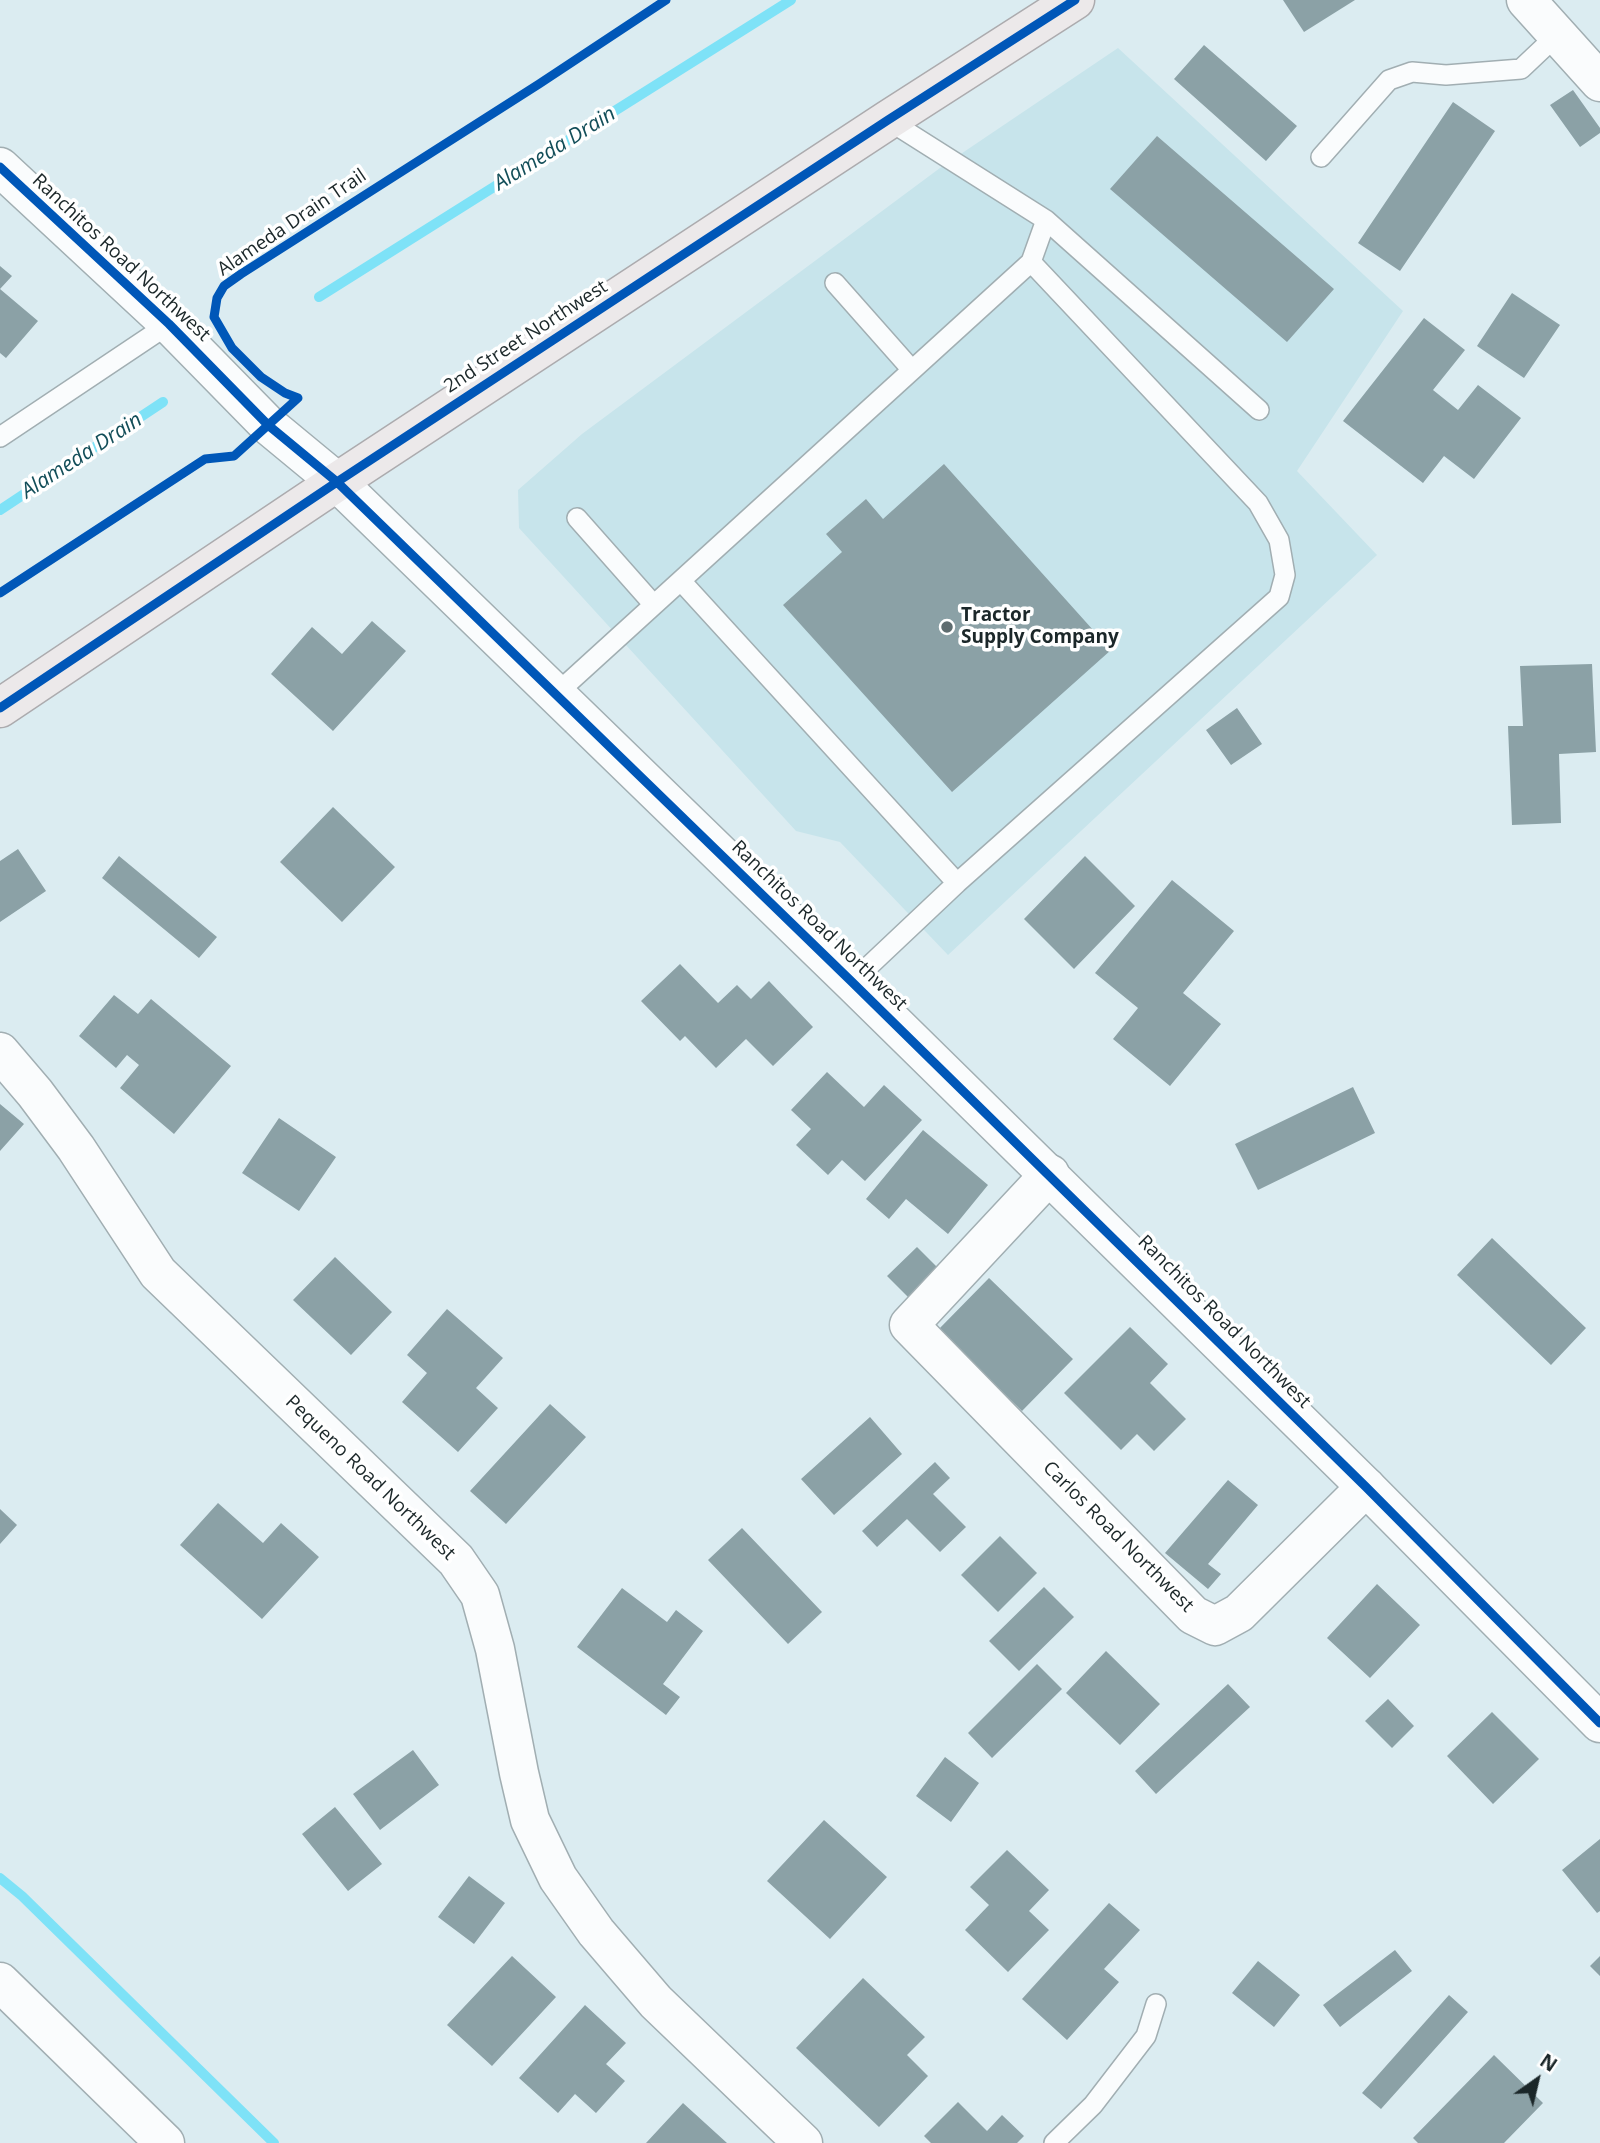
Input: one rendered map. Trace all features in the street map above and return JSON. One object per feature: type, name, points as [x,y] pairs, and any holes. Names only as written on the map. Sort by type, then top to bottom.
[{"type":"main road","name":"2nd Street Northwest","points":[[0,708],[337,482],[1075,0]]},
{"type":"street","points":[[1525,0],[1600,82]]},
{"type":"street","name":"Ranchitos Road Northwest","points":[[0,167],[169,324],[268,425],[337,482],[1050,1174],[1600,1723]]},
{"type":"street","name":"Pequeno Road Northwest","points":[[0,1052],[76,1148],[158,1273],[457,1560],[480,1595],[495,1649],[530,1820],[558,1878],[596,1932],[656,2002],[803,2143]]},
{"type":"street","name":"Carlos Road Northwest","points":[[1050,1174],[909,1325],[1194,1615],[1214,1626],[1239,1613],[1366,1487]]},
{"type":"street","points":[[0,1982],[165,2143]]},
{"type":"lane","points":[[1321,157],[1389,80],[1412,72],[1446,75],[1521,69],[1557,34]]},
{"type":"lane","points":[[888,120],[1046,220],[1259,410]]},
{"type":"lane","points":[[556,694],[1031,262],[1046,220]]},
{"type":"lane","points":[[852,982],[957,883],[1279,597],[1285,575],[1279,540],[1258,503],[1031,262]]},
{"type":"lane","points":[[835,283],[912,370]]},
{"type":"lane","points":[[0,437],[169,324]]},
{"type":"lane","points":[[577,518],[654,605]]},
{"type":"lane","points":[[681,581],[957,883]]},
{"type":"lane","points":[[1054,2143],[1093,2105],[1146,2036],[1156,2004]]},
{"type":"shaded area","points":[[1118,48],[1403,311],[1297,471],[1377,555],[948,955],[840,842],[796,831],[519,528],[518,490],[582,434],[940,168]]},
{"type":"building","points":[[1283,0],[1355,0],[1304,32]]},
{"type":"building","points":[[1204,45],[1297,126],[1266,161],[1174,79]]},
{"type":"building","points":[[1573,90],[1600,128],[1600,133],[1580,147],[1550,105]]},
{"type":"building","points":[[1453,102],[1495,131],[1400,271],[1358,243]]},
{"type":"building","points":[[1157,136],[1334,289],[1287,342],[1110,189]]},
{"type":"building","points":[[0,266],[12,276],[0,289]]},
{"type":"building","points":[[0,289],[38,321],[6,358],[0,353]]},
{"type":"building","points":[[1512,293],[1560,325],[1524,378],[1477,346]]},
{"type":"building","points":[[1424,318],[1465,350],[1433,390],[1458,410],[1478,385],[1521,418],[1474,479],[1444,456],[1423,483],[1343,421]]},
{"type":"building","name":"Tractor Supply Company","points":[[944,464],[1111,650],[952,792],[783,605],[842,552],[826,534],[866,499],[883,519]]},
{"type":"building","points":[[372,621],[406,651],[333,731],[271,674],[312,627],[342,654]]},
{"type":"building","points":[[1592,664],[1596,752],[1559,754],[1561,823],[1512,825],[1508,726],[1523,726],[1520,666]]},
{"type":"building","points":[[1237,708],[1262,744],[1231,765],[1206,730]]},
{"type":"building","points":[[333,807],[395,867],[342,922],[280,862]]},
{"type":"building","points":[[18,849],[46,891],[0,922],[0,861]]},
{"type":"building","points":[[119,856],[217,937],[199,958],[102,878]]},
{"type":"building","points":[[1085,856],[1135,906],[1074,969],[1024,919]]},
{"type":"building","points":[[1172,880],[1234,931],[1183,993],[1221,1024],[1170,1086],[1113,1039],[1138,1008],[1095,973]]},
{"type":"building","points":[[680,964],[718,1003],[737,985],[751,999],[769,981],[813,1027],[773,1066],[746,1039],[716,1068],[685,1036],[680,1041],[641,1001]]},
{"type":"building","points":[[114,995],[138,1014],[151,999],[231,1066],[174,1134],[120,1088],[139,1065],[127,1055],[116,1068],[79,1036]]},
{"type":"building","points":[[827,1072],[864,1107],[884,1085],[922,1120],[865,1181],[842,1160],[828,1175],[796,1145],[811,1129],[791,1110]]},
{"type":"building","points":[[1353,1087],[1375,1133],[1258,1190],[1235,1144]]},
{"type":"building","points":[[0,1104],[24,1124],[0,1151]]},
{"type":"building","points":[[279,1118],[336,1157],[299,1211],[242,1173]]},
{"type":"building","points":[[923,1130],[988,1185],[948,1234],[906,1199],[889,1219],[866,1199]]},
{"type":"building","points":[[1492,1238],[1586,1328],[1551,1365],[1457,1275]]},
{"type":"building","points":[[917,1247],[943,1273],[913,1302],[887,1276]]},
{"type":"building","points":[[335,1257],[392,1312],[351,1355],[293,1300]]},
{"type":"building","points":[[989,1278],[1073,1359],[1022,1411],[938,1330]]},
{"type":"building","points":[[447,1309],[503,1358],[476,1388],[498,1408],[458,1452],[402,1402],[427,1373],[407,1355]]},
{"type":"building","points":[[1130,1327],[1168,1364],[1150,1383],[1186,1419],[1154,1451],[1137,1434],[1121,1450],[1064,1393]]},
{"type":"building","points":[[550,1404],[586,1437],[506,1524],[470,1491]]},
{"type":"building","points":[[870,1417],[902,1454],[834,1515],[801,1479]]},
{"type":"building","points":[[935,1462],[950,1478],[933,1494],[966,1527],[940,1552],[907,1519],[877,1547],[862,1531]]},
{"type":"building","points":[[1228,1480],[1258,1505],[1208,1564],[1221,1574],[1208,1589],[1165,1553]]},
{"type":"building","points":[[218,1503],[263,1543],[281,1523],[319,1557],[262,1619],[180,1545]]},
{"type":"building","points":[[0,1509],[17,1525],[0,1544]]},
{"type":"building","points":[[742,1528],[822,1612],[788,1644],[708,1560]]},
{"type":"building","points":[[1000,1536],[1037,1573],[998,1612],[961,1575]]},
{"type":"building","points":[[1377,1584],[1420,1625],[1370,1678],[1327,1638]]},
{"type":"building","points":[[1044,1587],[1074,1617],[1019,1671],[989,1641]]},
{"type":"building","points":[[622,1588],[667,1622],[676,1610],[703,1631],[663,1684],[680,1697],[666,1715],[577,1647]]},
{"type":"building","points":[[1106,1651],[1160,1704],[1120,1745],[1066,1693]]},
{"type":"building","points":[[1037,1664],[1062,1689],[992,1758],[968,1733]]},
{"type":"building","points":[[1228,1684],[1250,1707],[1156,1794],[1135,1771]]},
{"type":"building","points":[[1388,1699],[1414,1726],[1392,1748],[1365,1721]]},
{"type":"building","points":[[1492,1712],[1539,1759],[1493,1804],[1447,1756]]},
{"type":"building","points":[[413,1750],[439,1785],[380,1830],[353,1794]]},
{"type":"building","points":[[945,1757],[979,1783],[951,1822],[916,1796]]},
{"type":"building","points":[[335,1807],[382,1864],[348,1891],[302,1834]]},
{"type":"building","points":[[824,1820],[887,1877],[830,1939],[767,1881]]},
{"type":"building","points":[[1600,1839],[1600,1911],[1597,1913],[1562,1870]]},
{"type":"building","points":[[1007,1850],[1049,1890],[1029,1911],[1049,1930],[1008,1972],[965,1930],[989,1905],[970,1887]]},
{"type":"building","points":[[469,1876],[505,1903],[474,1944],[438,1917]]},
{"type":"building","points":[[1109,1903],[1140,1930],[1104,1969],[1119,1982],[1067,2040],[1022,1999]]},
{"type":"building","points":[[1395,1950],[1412,1971],[1340,2027],[1323,2005]]},
{"type":"building","points":[[512,1956],[556,1997],[492,2066],[447,2025]]},
{"type":"building","points":[[1600,1956],[1600,1976],[1590,1966]]},
{"type":"building","points":[[1258,1961],[1300,1995],[1274,2027],[1232,1993]]},
{"type":"building","points":[[863,1978],[925,2037],[907,2055],[928,2076],[879,2127],[796,2048]]},
{"type":"building","points":[[1449,1995],[1468,2012],[1381,2109],[1362,2093]]},
{"type":"building","points":[[585,2005],[626,2043],[606,2064],[625,2081],[596,2113],[575,2094],[558,2113],[519,2078]]},
{"type":"building","points":[[1494,2055],[1543,2103],[1504,2143],[1418,2143],[1413,2138]]},
{"type":"building","points":[[958,2102],[987,2131],[1002,2115],[1024,2136],[1017,2143],[931,2143],[924,2136]]},
{"type":"building","points":[[683,2103],[727,2143],[646,2143]]},
{"type":"waterway","name":"Alameda Drain","points":[[319,297],[791,0]]},
{"type":"waterway","name":"Alameda Drain","points":[[0,510],[163,402]]},
{"type":"waterway","points":[[0,1878],[22,1896],[274,2143]]},
{"type":"cycle path","name":"Alameda Drain Trail","points":[[0,593],[205,459],[234,456],[298,398],[261,377],[232,348],[214,317],[217,298],[224,286],[666,0]]},
{"type":"cycle path","points":[[0,708],[337,482],[1075,0]]},
{"type":"cycle path","points":[[0,167],[169,324],[268,425],[337,482],[852,982],[1366,1487],[1600,1723]]},
{"type":"place","name":"Tractor Supply Company","points":[[947,627]]}]
